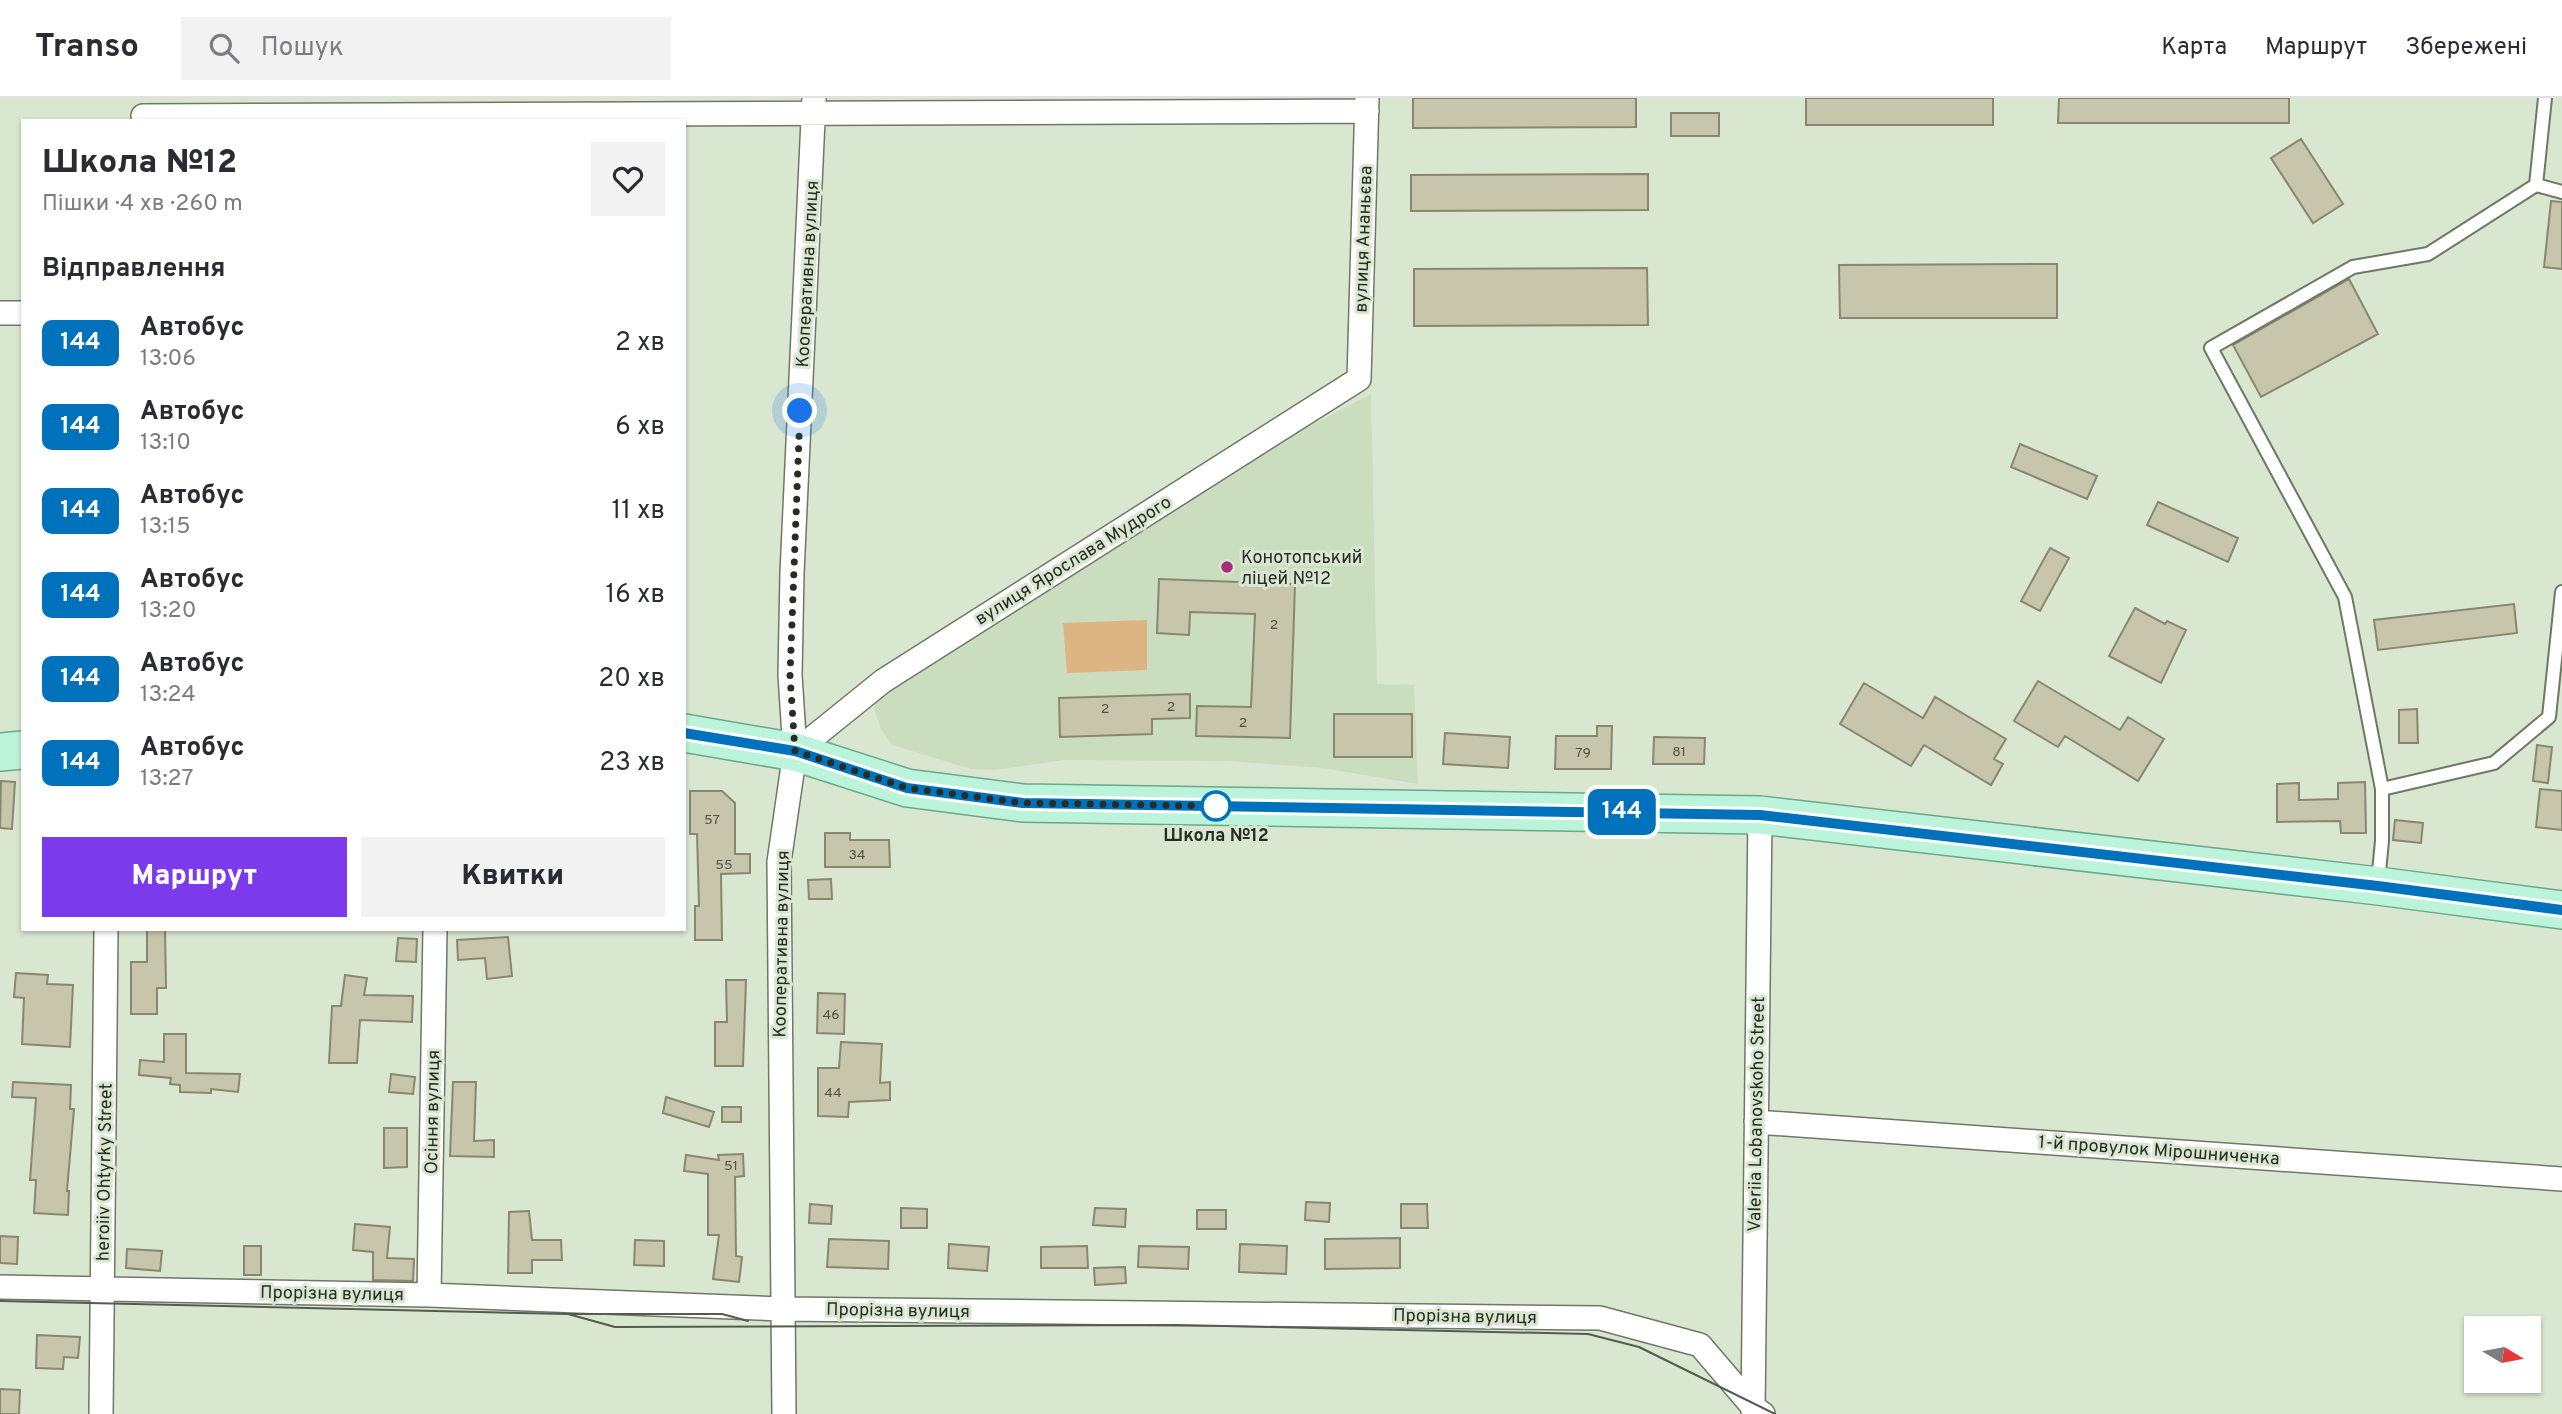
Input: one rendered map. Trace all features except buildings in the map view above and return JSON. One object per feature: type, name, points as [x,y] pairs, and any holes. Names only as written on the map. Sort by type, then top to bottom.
[{"type":"main road","points":[[686,733],[795,751],[907,788],[1023,803],[1760,815],[2378,886],[2562,910]]},
{"type":"main road","points":[[0,752],[21,750]]},
{"type":"street","points":[[143,111],[462,118],[814,106],[1367,104]]},
{"type":"street","name":"вулиця Ананьєва","points":[[1359,379],[1367,104]]},
{"type":"street","name":"Кооперативна вулиця","points":[[785,1414],[779,862],[795,751],[790,675],[792,573],[814,106]]},
{"type":"street","points":[[0,313],[21,313]]},
{"type":"street","name":"вулиця Ярослава Мудрого","points":[[795,751],[883,681],[1359,379]]},
{"type":"street","name":"Valeriia Lobanovskoho Street","points":[[1756,1412],[1760,815]]},
{"type":"street","name":"heroiiv Ohtyrky Street","points":[[101,1414],[106,931]]},
{"type":"street","name":"Осіння вулиця","points":[[429,1295],[435,931]]},
{"type":"street","name":"1-й провулок Мірошниченка","points":[[1756,1122],[2562,1179]]},
{"type":"street","name":"Прорізна вулиця","points":[[0,1287],[429,1295],[782,1309],[1600,1318],[1700,1345],[1756,1412]]},
{"type":"lane","points":[[2536,186],[2545,98]]},
{"type":"lane","points":[[2378,886],[2382,842],[2382,789],[2345,597],[2211,348],[2353,267],[2428,254],[2536,186],[2562,192]]},
{"type":"lane","points":[[2382,789],[2494,764],[2549,717],[2562,592]]},
{"type":"shaded area","name":"Конотопський ліцей №12","points":[[1371,394],[1377,684],[1414,685],[1418,784],[1323,768],[1227,761],[1064,760],[995,770],[971,769],[892,745],[881,729],[874,709],[876,699],[1132,534],[1306,428]]},
{"type":"shaded area","points":[[1147,620],[1147,670],[1067,673],[1063,623]]},
{"type":"tram line","points":[[0,1301],[568,1314],[722,1314],[748,1321]]},
{"type":"tram line","points":[[568,1314],[615,1327],[1176,1325],[1588,1334],[1639,1347],[1775,1414]]},
{"type":"bus line","name":"144","points":[[686,733],[795,751],[907,788],[1023,803],[1760,815],[2378,886],[2562,910]]},
{"type":"place","name":"Конотопський ліцей №12","points":[[1227,567]]},
{"type":"place","name":"Школа №12","points":[[1216,806]]},
{"type":"route","points":[[800,411],[790,675],[795,751],[907,788],[1023,803],[1216,806]]}]
